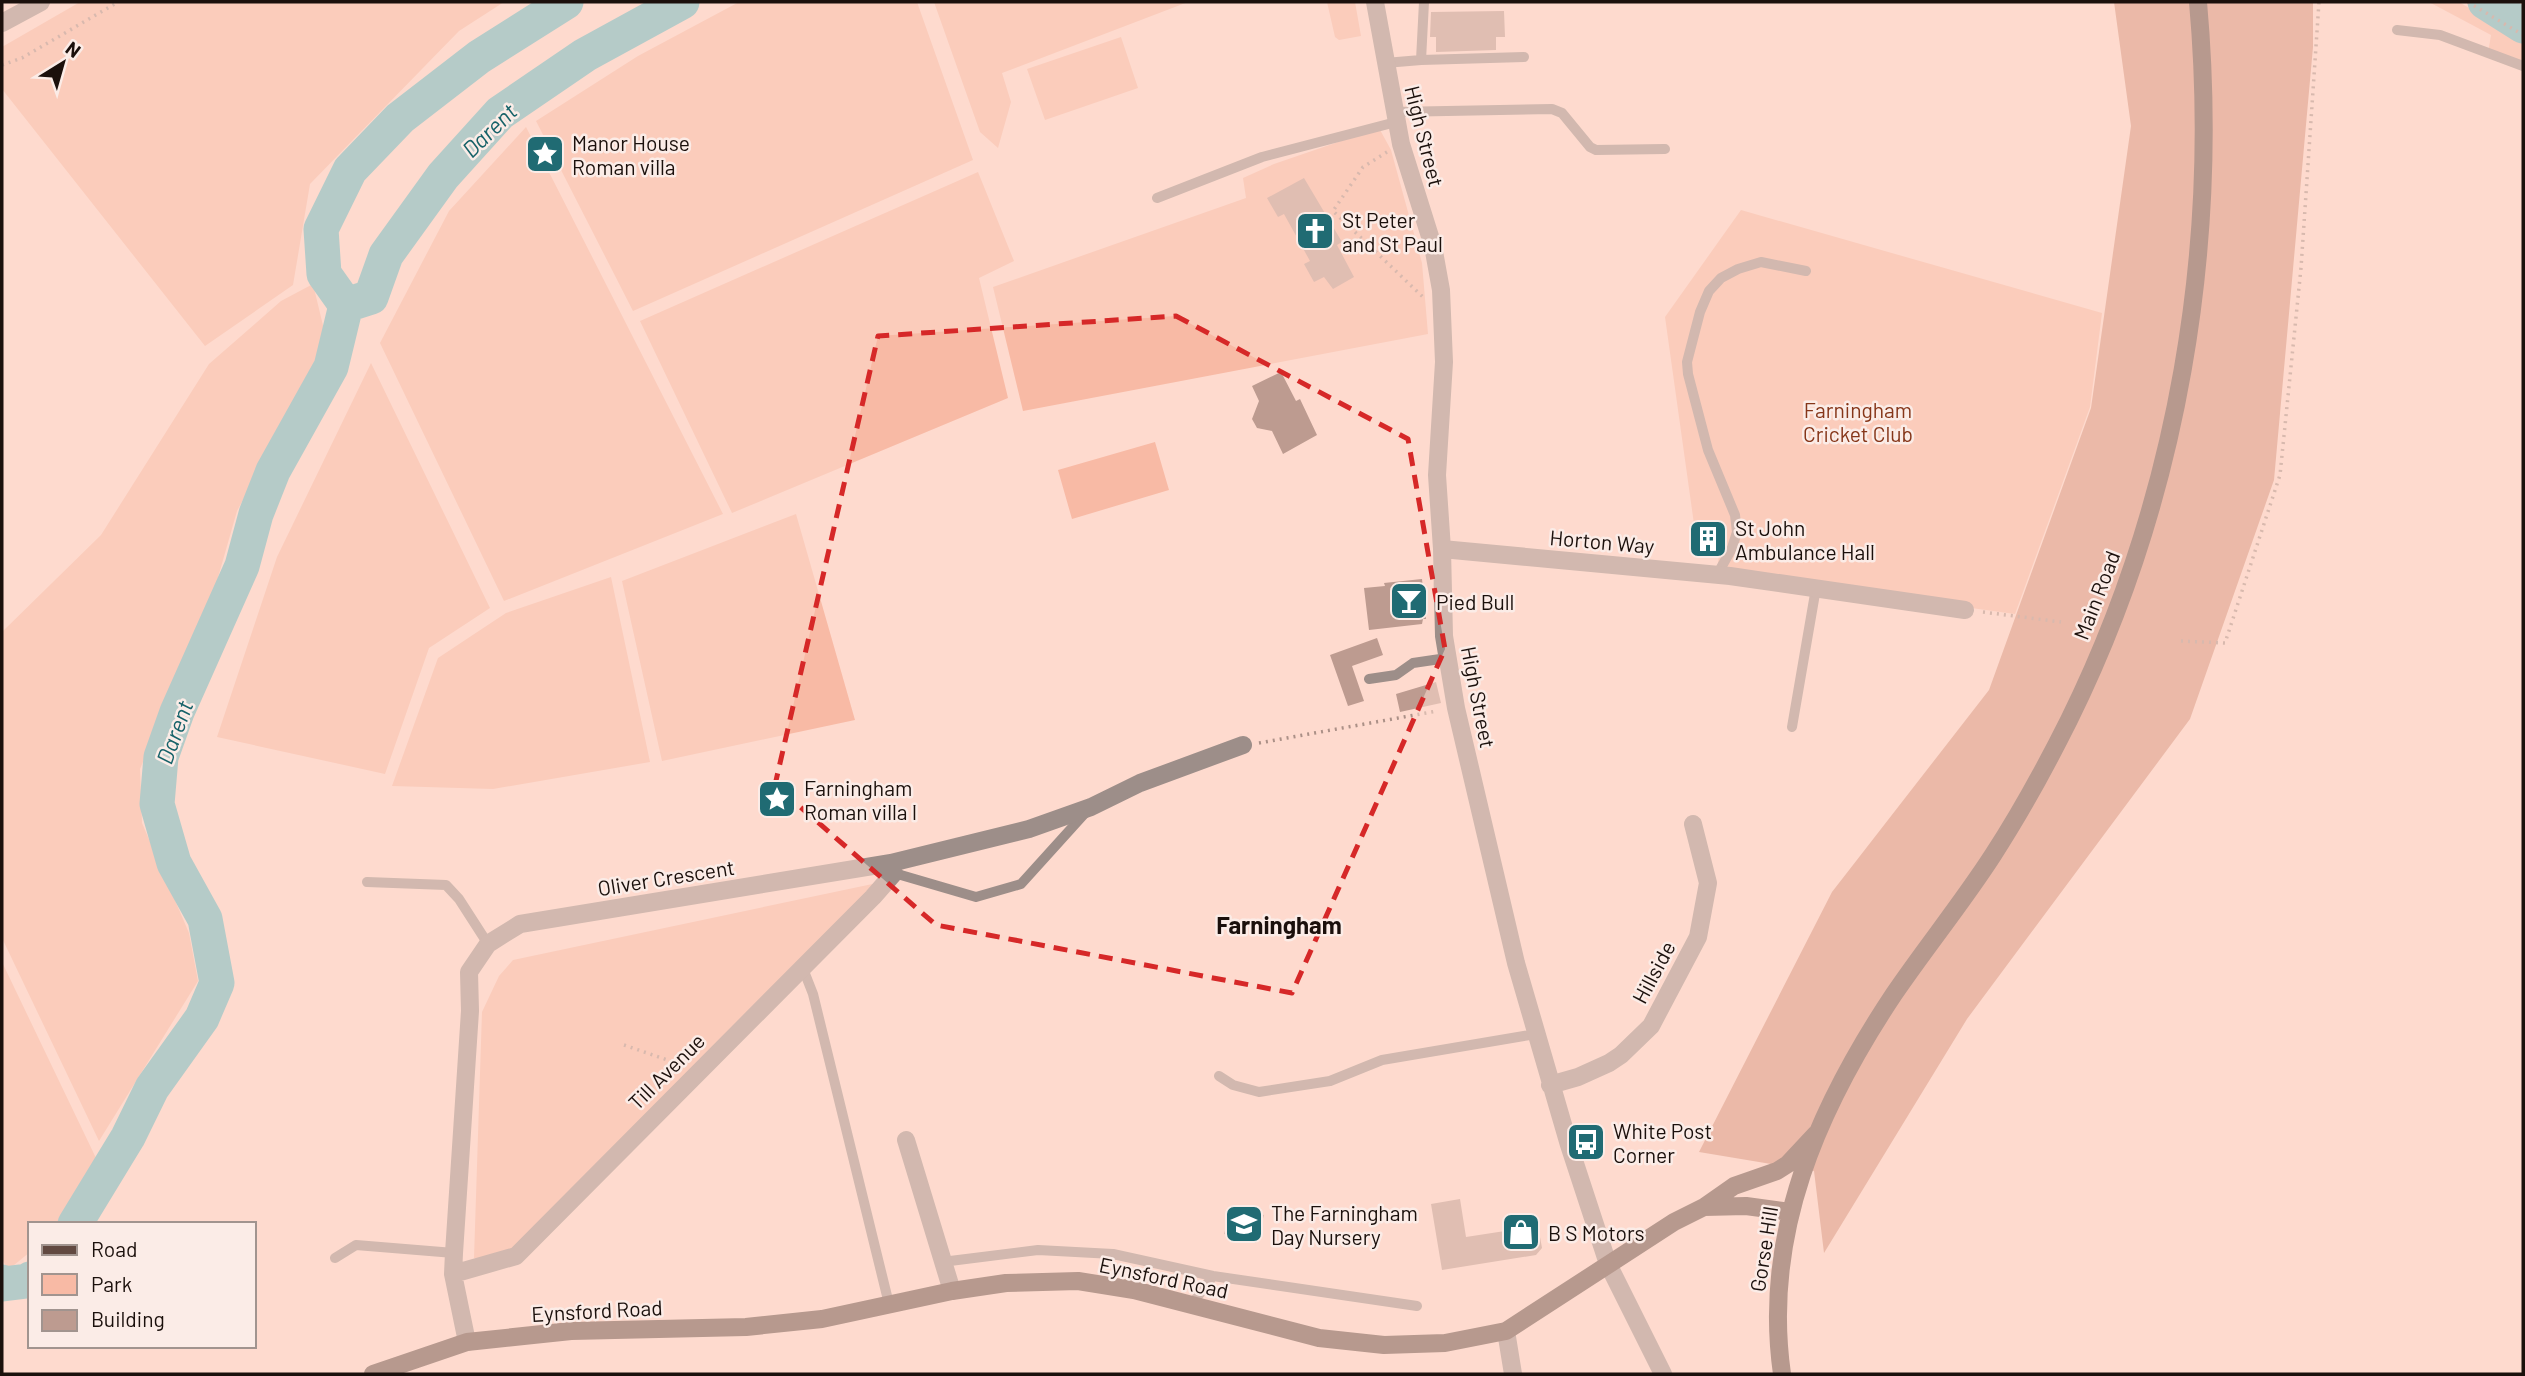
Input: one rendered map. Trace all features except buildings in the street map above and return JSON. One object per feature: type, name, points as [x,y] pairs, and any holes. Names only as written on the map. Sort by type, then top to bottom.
[{"type":"main road","name":"Main Road","points":[[1816,1134],[1843,1078],[1869,1034],[1992,857],[2025,801],[2081,694],[2113,620],[2134,561],[2161,473],[2188,343],[2198,265],[2205,124],[2198,2]]},
{"type":"main road","name":"Eynsford Road","points":[[373,1374],[467,1342],[571,1331],[746,1327],[822,1319],[951,1291],[1006,1283],[1078,1282],[1135,1290],[1319,1338],[1384,1345],[1445,1343],[1506,1331],[1734,1186],[1777,1171],[1816,1134]]},
{"type":"main road","name":"Gorse Hill","points":[[1782,1374],[1777,1307],[1782,1249],[1790,1212],[1816,1134]]},
{"type":"main road","name":"Eynsford Road","points":[[1704,1207],[1746,1206],[1790,1212]]},
{"type":"street","points":[[2,23],[41,2]]},
{"type":"street","name":"High Street","points":[[1375,2],[1395,117],[1438,270],[1444,318],[1437,475],[1443,615],[1447,659],[1456,708],[1516,963],[1550,1085],[1608,1264],[1664,1374]]},
{"type":"street","name":"Horton Way","points":[[1442,549],[1717,575],[1965,610]]},
{"type":"street","name":"Oliver Crescent","points":[[467,1342],[453,1274],[454,1253],[470,1011],[469,972],[488,943],[520,923],[893,868],[1029,829],[1091,807],[1140,783],[1243,746]]},
{"type":"street","name":"Hillside","points":[[1550,1085],[1578,1077],[1609,1063],[1651,1026],[1698,937],[1708,883],[1693,824]]},
{"type":"street","name":"Till Avenue","points":[[453,1274],[516,1255],[873,897],[893,868]]},
{"type":"street","points":[[906,1140],[951,1291]]},
{"type":"street","points":[[1506,1331],[1513,1374]]},
{"type":"lane","points":[[1421,60],[1424,2]]},
{"type":"lane","points":[[2397,30],[2440,35],[2523,66]]},
{"type":"lane","points":[[1385,63],[1524,57]]},
{"type":"lane","points":[[1157,198],[1262,157],[1395,117],[1552,110],[1562,113],[1590,147],[1596,150],[1665,149]]},
{"type":"lane","points":[[1717,575],[1732,548],[1737,532],[1735,515],[1708,450],[1688,374],[1687,362],[1700,312],[1709,291],[1721,278],[1738,269],[1761,262],[1806,271]]},
{"type":"lane","points":[[1793,727],[1816,588]]},
{"type":"lane","points":[[1369,679],[1396,675],[1413,663],[1447,659]]},
{"type":"lane","points":[[893,868],[976,897],[1021,884],[1091,807]]},
{"type":"lane","points":[[367,882],[446,884],[488,943]]},
{"type":"lane","points":[[802,966],[813,994],[889,1304]]},
{"type":"lane","points":[[1219,1076],[1233,1085],[1259,1092],[1330,1081],[1382,1060],[1536,1034]]},
{"type":"lane","points":[[335,1258],[356,1245],[454,1253]]},
{"type":"lane","points":[[942,1262],[1038,1250],[1113,1254],[1213,1276],[1417,1306]]},
{"type":"lane","points":[[1192,1304],[1213,1276]]},
{"type":"path","points":[[2,65],[22,58],[118,2]]},
{"type":"path","points":[[2181,641],[2225,643],[2280,475],[2301,268],[2319,2]]},
{"type":"path","points":[[2468,2],[2523,36]]},
{"type":"path","points":[[1401,144],[1363,167],[1333,211],[1444,318]]},
{"type":"path","points":[[1965,610],[2061,622]]},
{"type":"path","points":[[1243,746],[1456,708]]},
{"type":"path","points":[[624,1045],[698,1071]]},
{"type":"highlighted area","points":[[1176,316],[1408,439],[1445,649],[1292,993],[936,925],[775,785],[878,336]]},
{"type":"green space","points":[[80,2],[504,2],[459,31],[310,184],[293,285],[205,346],[2,89],[2,47]]},
{"type":"green space","points":[[739,2],[917,2],[973,160],[633,311],[536,121],[638,56]]},
{"type":"green space","points":[[934,2],[1188,2],[1002,73],[1011,102],[998,148],[980,132]]},
{"type":"green space","points":[[1327,2],[1355,2],[1361,36],[1339,40],[1335,37]]},
{"type":"green space","points":[[2429,2],[2459,2],[2523,40],[2523,64],[2488,53],[2491,35]]},
{"type":"green space","points":[[1121,37],[1138,88],[1045,120],[1027,69]]},
{"type":"green space","points":[[526,127],[723,514],[504,601],[380,343],[449,211]]},
{"type":"green space","points":[[1379,128],[1391,150],[1422,263],[1428,334],[1023,411],[993,287],[1246,198],[1243,178],[1274,164]]},
{"type":"green space","points":[[978,172],[1014,261],[979,278],[1008,398],[732,513],[640,321]]},
{"type":"green space","name":"Farningham Cricket Club","points":[[1741,210],[2102,313],[2090,407],[2015,614],[1717,573],[1722,526],[1694,524],[1665,317]]},
{"type":"green space","points":[[313,284],[326,338],[237,511],[215,588],[140,769],[142,823],[189,933],[198,981],[99,1141],[2,938],[2,632],[101,535],[209,364],[281,301]]},
{"type":"green space","points":[[371,363],[490,608],[429,648],[385,774],[217,737],[277,557]]},
{"type":"green space","points":[[1155,442],[1169,490],[1072,519],[1058,470]]},
{"type":"green space","points":[[796,514],[855,720],[662,761],[622,581]]},
{"type":"green space","points":[[611,577],[650,762],[493,789],[392,786],[438,658],[506,613]]},
{"type":"green space","points":[[882,882],[513,1253],[496,1258],[474,1258],[482,1012],[499,976],[513,960]]},
{"type":"green space","points":[[2,962],[96,1158],[59,1222],[28,1222],[28,1254],[8,1270],[2,1259]]},
{"type":"shaded area","points":[[2114,2],[2313,2],[2313,47],[2274,480],[2190,719],[1967,1019],[1824,1253],[1814,1171],[1699,1152],[1832,892],[1989,690],[2091,408],[2131,126]]},
{"type":"waterway","name":"Darent","points":[[76,1222],[128,1137],[152,1088],[202,1018],[217,983],[205,919],[174,863],[157,804],[161,757],[177,712],[242,566],[256,514],[273,471],[331,367],[346,305],[324,274],[321,229],[350,170],[400,118],[479,57],[566,2]]},
{"type":"waterway","name":"Darent","points":[[346,305],[371,297],[386,255],[443,176],[500,113],[585,55],[682,2]]},
{"type":"waterway","name":"Darent","points":[[2485,2],[2523,26]]},
{"type":"waterway","name":"Darent","points":[[2,1282],[28,1280]]},
{"type":"place","name":"Manor House Roman villa","points":[[545,154]]},
{"type":"place","name":"St Peter and St Paul","points":[[1315,231]]},
{"type":"place","name":"St John Ambulance Hall","points":[[1708,539]]},
{"type":"place","name":"Pied Bull","points":[[1409,601]]},
{"type":"place","name":"Farningham Roman villa I","points":[[777,799]]},
{"type":"place","name":"White Post Corner","points":[[1586,1142]]},
{"type":"place","name":"The Farningham Day Nursery","points":[[1244,1224]]},
{"type":"place","name":"B S Motors","points":[[1521,1232]]},
{"type":"district","name":"Farningham","points":[[1279,924]]}]
